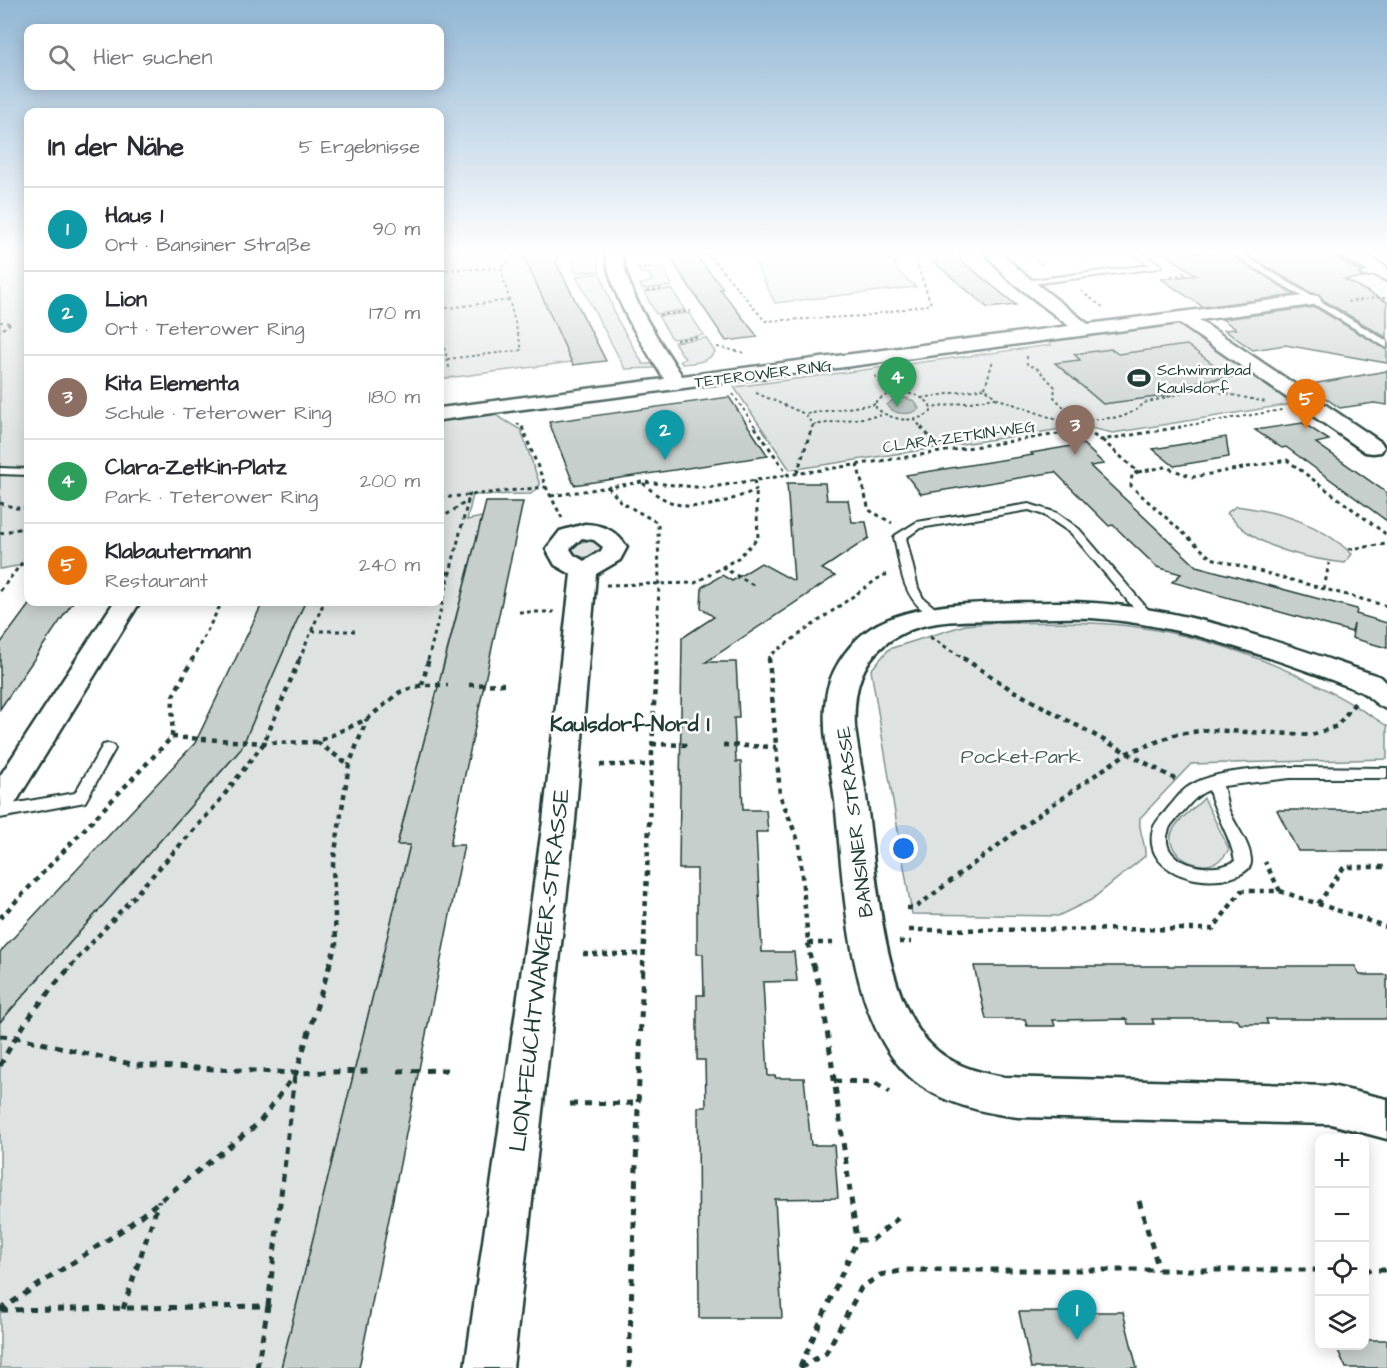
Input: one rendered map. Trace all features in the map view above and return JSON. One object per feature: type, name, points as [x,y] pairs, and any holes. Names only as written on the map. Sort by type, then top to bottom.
[{"type":"street","points":[[635,316],[676,384]]},
{"type":"street","points":[[1067,316],[1085,330]]},
{"type":"street","name":"TETEROWER RING","points":[[444,414],[1193,316]]},
{"type":"street","points":[[1182,317],[1373,439]]},
{"type":"street","points":[[588,531],[601,533],[611,538],[615,547],[611,555],[581,589],[558,549],[561,540],[570,534],[588,531]]},
{"type":"street","name":"LION-FEUCHTWANGER-STRASSE","points":[[489,1368],[559,821],[581,589]]},
{"type":"street","points":[[0,802],[124,606]]},
{"type":"street","name":"BANSINER STRASSE","points":[[1382,690],[1272,650],[1147,616],[1103,610],[1061,610],[924,617],[891,628],[868,645],[852,665],[844,682],[840,701],[842,737],[869,943],[890,1016],[915,1057],[950,1082],[985,1095],[1018,1098],[1331,1105],[1387,1119]]},
{"type":"lane","points":[[1338,316],[1387,345]]},
{"type":"lane","points":[[0,471],[24,472]]},
{"type":"lane","points":[[924,617],[909,575],[900,537],[905,531],[917,525],[1029,507],[1047,511],[1062,519],[1075,531],[1147,616]]},
{"type":"lane","points":[[0,812],[80,798],[108,749]]},
{"type":"lane","points":[[1215,784],[1221,809],[1241,852],[1243,864],[1230,872],[1209,876],[1194,874],[1177,867],[1161,845],[1161,828],[1195,789],[1245,775],[1387,772]]},
{"type":"path","points":[[447,359],[522,350],[514,316]]},
{"type":"path","points":[[761,316],[765,321],[865,316]]},
{"type":"path","points":[[0,322],[11,323],[0,331]]},
{"type":"path","points":[[676,340],[699,337]]},
{"type":"path","points":[[444,347],[450,371]]},
{"type":"path","points":[[717,347],[750,354]]},
{"type":"path","points":[[1027,364],[1045,376],[1055,387],[1054,397],[1085,430]]},
{"type":"path","points":[[723,378],[805,414],[813,425]]},
{"type":"path","points":[[723,378],[788,475]]},
{"type":"path","points":[[805,414],[875,404],[880,398],[891,393],[907,393],[922,398],[986,388],[996,398],[1085,430],[1101,440],[1138,472]]},
{"type":"path","points":[[1077,421],[1126,417],[1137,411],[1144,403],[1173,396],[1178,392],[1202,390],[1286,408],[1101,440]]},
{"type":"path","points":[[922,398],[931,408]]},
{"type":"path","points":[[931,408],[996,398]]},
{"type":"path","points":[[875,404],[884,415]]},
{"type":"path","points":[[813,425],[884,415],[898,419],[914,419],[927,415],[931,408]]},
{"type":"path","points":[[490,409],[524,428],[546,487],[570,534]]},
{"type":"path","points":[[914,419],[941,451]]},
{"type":"path","points":[[797,473],[813,425]]},
{"type":"path","name":"CLARA-ZETKIN-WEG","points":[[551,496],[642,482],[706,488],[1085,430]]},
{"type":"path","points":[[1387,535],[1287,460],[1193,477],[1166,467],[1132,474],[1131,486],[1211,558],[1387,606]]},
{"type":"path","points":[[857,464],[868,510],[905,531]]},
{"type":"path","points":[[519,612],[581,589],[695,583],[738,558],[758,538],[754,480]]},
{"type":"path","points":[[642,482],[651,494],[669,503],[695,509],[720,504],[756,490]]},
{"type":"path","points":[[444,497],[546,487]]},
{"type":"path","points":[[608,487],[616,500],[651,517],[658,523],[659,585],[651,744],[629,1368]]},
{"type":"path","points":[[444,599],[470,493]]},
{"type":"path","points":[[444,516],[469,500]]},
{"type":"path","points":[[0,503],[24,508]]},
{"type":"path","points":[[0,532],[24,529]]},
{"type":"path","points":[[1349,549],[1387,544]]},
{"type":"path","points":[[0,591],[24,560]]},
{"type":"path","points":[[1324,589],[1329,563]]},
{"type":"path","points":[[722,567],[755,586]]},
{"type":"path","points":[[444,570],[450,575]]},
{"type":"path","points":[[909,575],[882,575],[769,656],[780,795],[799,843],[809,952],[822,996],[857,1240],[800,1368],[826,1353],[861,1288],[880,1275],[905,1270],[1315,1270]]},
{"type":"path","points":[[0,918],[172,737],[173,696],[220,606]]},
{"type":"path","points":[[0,1066],[42,998],[217,804],[264,743],[322,606]]},
{"type":"path","points":[[422,685],[442,606]]},
{"type":"path","points":[[924,617],[924,633],[1012,690],[1195,789]]},
{"type":"path","points":[[312,631],[355,631]]},
{"type":"path","points":[[469,685],[505,684]]},
{"type":"path","points":[[172,737],[264,743],[317,742],[367,718],[400,692],[422,685],[448,685]]},
{"type":"path","points":[[906,908],[915,908],[1042,812],[1127,753],[1177,734],[1208,730],[1312,735],[1336,726],[1382,690]]},
{"type":"path","points":[[257,1368],[268,1306],[296,1073],[336,944],[333,864],[349,765],[367,718]]},
{"type":"path","points":[[317,742],[349,765]]},
{"type":"path","points":[[651,744],[690,745]]},
{"type":"path","points":[[723,745],[776,747]]},
{"type":"path","points":[[600,765],[651,765]]},
{"type":"path","points":[[1260,851],[1280,891]]},
{"type":"path","points":[[1318,904],[1344,867],[1387,867]]},
{"type":"path","points":[[909,930],[1214,929],[1241,891],[1280,891],[1387,927]]},
{"type":"path","points":[[583,954],[644,954]]},
{"type":"path","points":[[0,1036],[16,1037],[135,1065],[296,1073],[368,1071]]},
{"type":"path","points":[[398,1071],[448,1070]]},
{"type":"path","points":[[0,1310],[124,1229],[259,1123],[296,1073]]},
{"type":"path","points":[[834,1081],[874,1082],[890,1092]]},
{"type":"path","points":[[570,1104],[638,1103]]},
{"type":"path","points":[[123,1309],[159,1201]]},
{"type":"path","points":[[1139,1201],[1160,1270]]},
{"type":"path","points":[[857,1240],[872,1240],[898,1218]]},
{"type":"path","points":[[1369,1270],[1387,1270]]},
{"type":"path","points":[[0,1310],[268,1306]]},
{"type":"shaded area","points":[[1330,316],[1387,316],[1387,349]]},
{"type":"shaded area","points":[[905,398],[915,401],[919,409],[911,413],[902,413],[894,411],[887,405],[894,399]]},
{"type":"green space","points":[[0,316],[24,316],[24,565],[0,569]]},
{"type":"green space","points":[[444,316],[552,316],[572,362],[444,378]]},
{"type":"green space","points":[[597,316],[616,316],[643,364],[654,364],[656,368],[625,369]]},
{"type":"green space","points":[[658,316],[691,316],[704,335],[672,339]]},
{"type":"green space","points":[[1180,322],[1298,403],[1113,433],[1081,426],[790,470],[734,387],[1051,345],[1046,339]]},
{"type":"green space","points":[[706,338],[715,352],[712,356],[700,362],[682,364],[680,361],[685,359],[674,342]]},
{"type":"green space","points":[[492,413],[521,430],[540,485],[531,494],[473,495],[467,520],[482,517],[440,677],[447,691],[437,691],[397,844],[410,845],[281,1368],[0,1368],[0,1022],[236,755],[303,606],[444,606],[444,418]]},
{"type":"green space","points":[[1236,506],[1284,516],[1313,527],[1340,543],[1352,554],[1345,563],[1297,554],[1266,543],[1238,525],[1227,513]]},
{"type":"green space","points":[[597,541],[604,547],[603,551],[589,557],[574,554],[572,550],[577,543]]},
{"type":"green space","name":"Pocket-Park","points":[[988,623],[1112,624],[1165,632],[1232,649],[1327,690],[1387,726],[1387,759],[1191,764],[1140,818],[1145,856],[1091,900],[1058,916],[912,914],[871,670],[889,649],[965,625]]},
{"type":"green space","points":[[1204,798],[1229,849],[1221,859],[1211,864],[1200,865],[1179,856],[1173,848],[1171,838],[1177,824]]},
{"type":"building","points":[[551,316],[583,316],[606,361],[573,365]]},
{"type":"building","points":[[709,316],[741,316],[758,337],[726,341]]},
{"type":"building","points":[[1246,316],[1330,316],[1387,350],[1387,363],[1285,345],[1253,350],[1224,330],[1236,329],[1222,319]]},
{"type":"building","points":[[1350,316],[1387,316],[1387,338]]},
{"type":"building","points":[[1187,345],[1231,377],[1160,387],[1171,395],[1103,404],[1055,363],[1080,360],[1074,354],[1111,349],[1118,354]]},
{"type":"building","points":[[1387,371],[1387,405],[1374,403],[1340,408],[1306,385]]},
{"type":"building","points":[[729,397],[768,456],[574,485],[549,422]]},
{"type":"building","points":[[1303,423],[1329,440],[1316,443],[1387,493],[1387,521],[1286,447],[1282,448],[1255,430]]},
{"type":"building","points":[[1226,437],[1229,457],[1174,466],[1153,449]]},
{"type":"building","points":[[1083,444],[1104,464],[1090,466],[1196,566],[1357,609],[1356,614],[1387,623],[1387,648],[1352,638],[1354,624],[1352,632],[1172,582],[1181,574],[1157,567],[1113,525],[1109,526],[1055,472],[921,494],[906,475],[1033,455],[1031,453]]},
{"type":"building","points":[[787,483],[825,483],[827,500],[848,500],[852,522],[866,522],[869,538],[822,569],[835,576],[706,662],[736,662],[739,718],[734,718],[736,762],[741,762],[743,810],[766,810],[768,832],[756,832],[762,952],[794,952],[797,981],[763,982],[768,1076],[804,1078],[811,1145],[834,1145],[838,1198],[775,1199],[782,1318],[699,1318],[698,1107],[706,1107],[705,1060],[697,1060],[697,995],[704,995],[703,954],[697,954],[697,869],[679,869],[682,638],[714,617],[701,608],[702,587],[722,575],[732,581],[761,563],[794,581]]},
{"type":"building","points":[[486,502],[523,502],[450,845],[464,845],[359,1368],[281,1368],[410,845],[397,845]]},
{"type":"building","points":[[28,606],[70,606],[0,709],[0,644]]},
{"type":"building","points":[[261,606],[303,606],[241,749],[0,1022],[0,952],[195,743]]},
{"type":"building","points":[[1277,810],[1387,810],[1387,851],[1298,851]]},
{"type":"building","points":[[974,966],[1355,966],[1360,975],[1387,975],[1387,1019],[1266,1019],[1268,1024],[1240,1024],[1237,1019],[1152,1019],[1154,1024],[1128,1024],[1127,1019],[1053,1020],[1055,1026],[1027,1026],[1025,1019],[986,1019]]},
{"type":"building","points":[[1019,1312],[1123,1312],[1137,1368],[1031,1368]]},
{"type":"building","points":[[1369,1340],[1387,1340],[1387,1368],[1346,1368],[1338,1350],[1369,1350]]},
{"type":"place","name":"Schwimmbad Kaulsdorf","points":[[1139,378]]},
{"type":"place","name":"Clara-Zetkin-Platz","points":[[897,407]]},
{"type":"place","name":"Klabautermann","points":[[1306,429]]},
{"type":"place","name":"Kita Elementa","points":[[1075,455]]},
{"type":"place","name":"Lion","points":[[665,460]]},
{"type":"place","name":"Haus 1","points":[[1077,1340]]},
{"type":"district","name":"Kaulsdorf-Nord I","points":[[630,724]]}]
